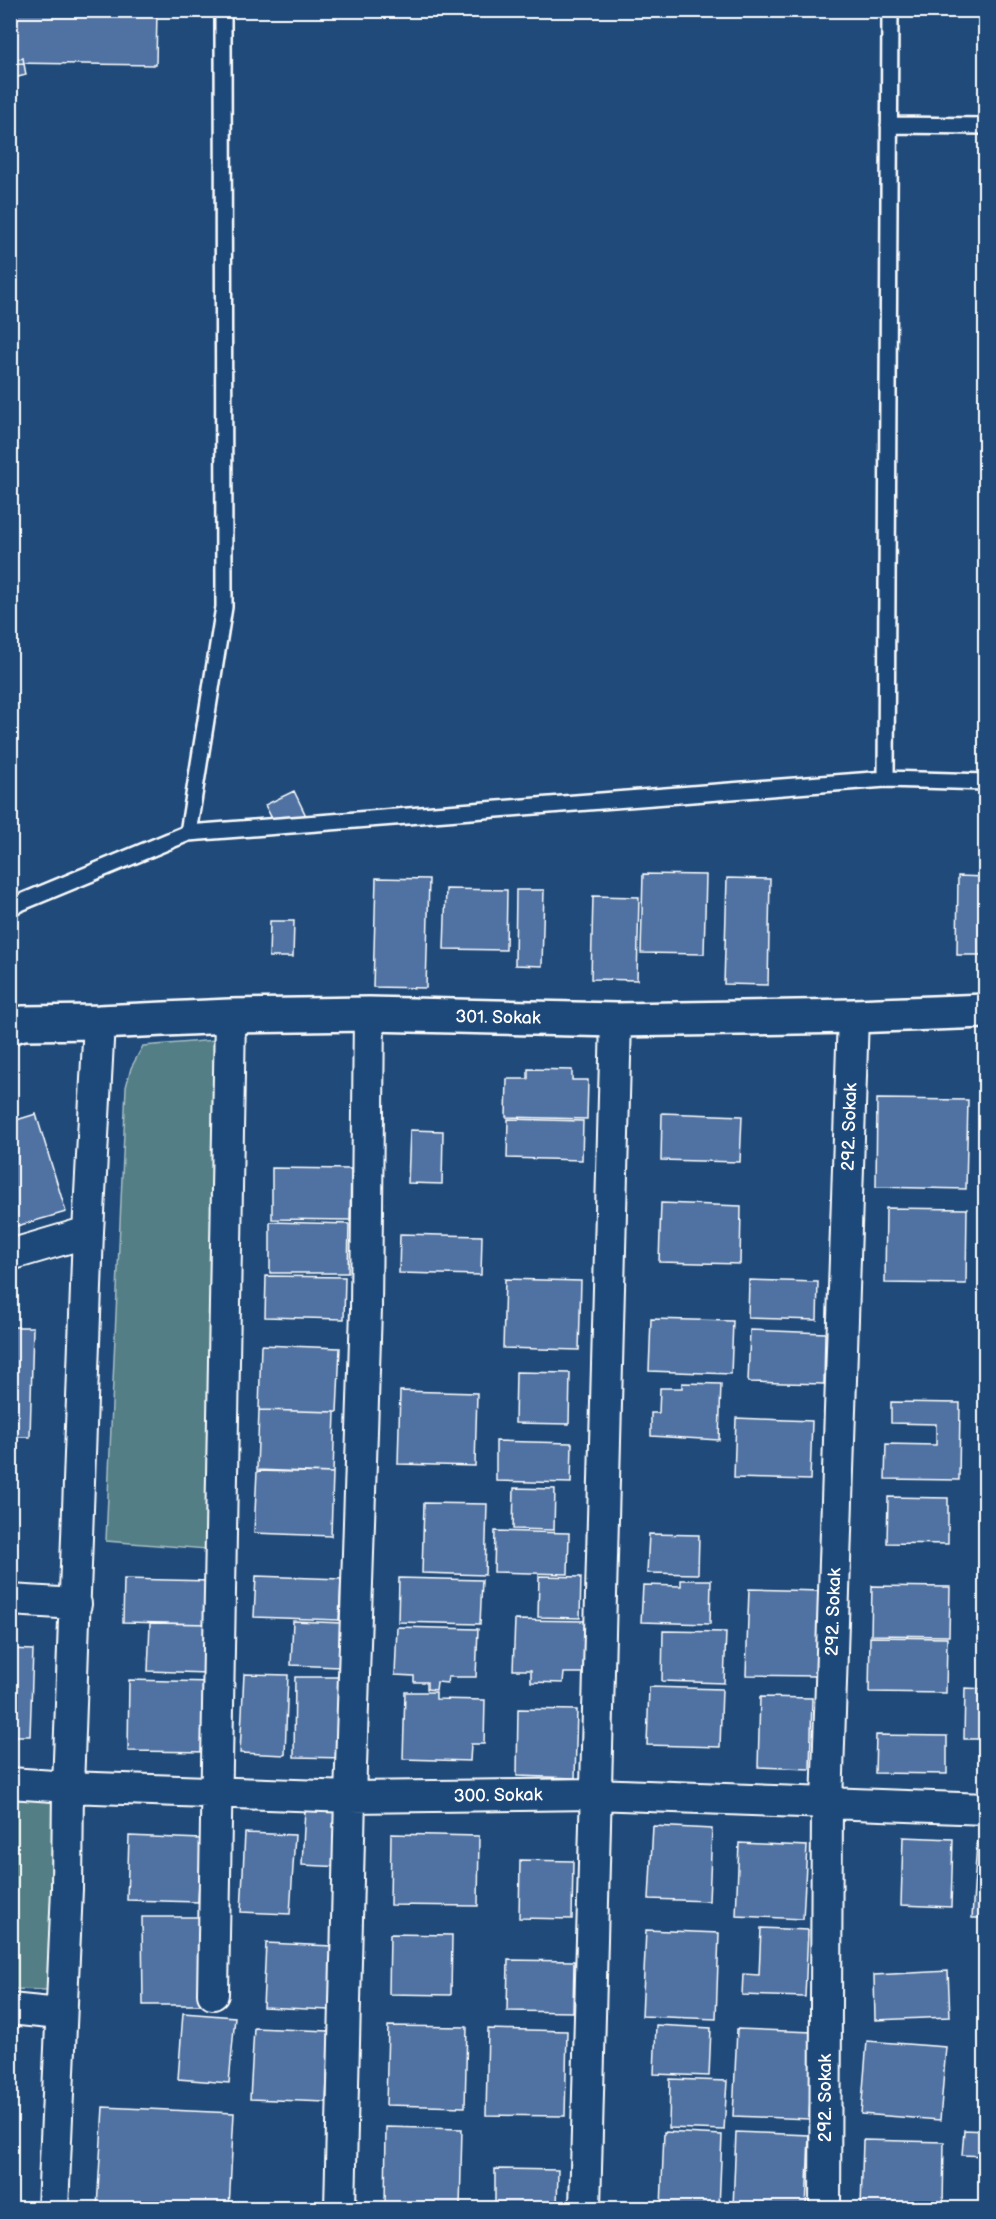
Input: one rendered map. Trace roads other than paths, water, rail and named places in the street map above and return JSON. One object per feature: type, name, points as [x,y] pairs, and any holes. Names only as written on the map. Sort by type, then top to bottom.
[{"type":"street","name":"301. Sokak","points":[[10,1028],[23,1023],[230,1016],[369,1014],[616,1020],[986,1011]]},
{"type":"street","points":[[340,2208],[350,1797],[366,1309],[369,1014]]},
{"type":"street","points":[[213,1994],[230,1016]]},
{"type":"street","name":"292. Sokak","points":[[825,2208],[827,1804],[853,1016]]},
{"type":"street","points":[[585,2208],[616,1020]]},
{"type":"street","points":[[53,2208],[67,1889],[68,1787],[88,1232],[99,1022]]},
{"type":"street","points":[[10,1255],[88,1232]]},
{"type":"street","points":[[10,1600],[76,1604]]},
{"type":"street","name":"300. Sokak","points":[[10,1783],[350,1797],[595,1794],[986,1809]]},
{"type":"street","points":[[10,2009],[60,2014]]},
{"type":"lane","points":[[188,833],[224,607],[224,10]]},
{"type":"lane","points":[[886,779],[890,10]]},
{"type":"lane","points":[[889,125],[986,126]]},
{"type":"lane","points":[[10,907],[188,833],[886,779],[986,782]]}]
